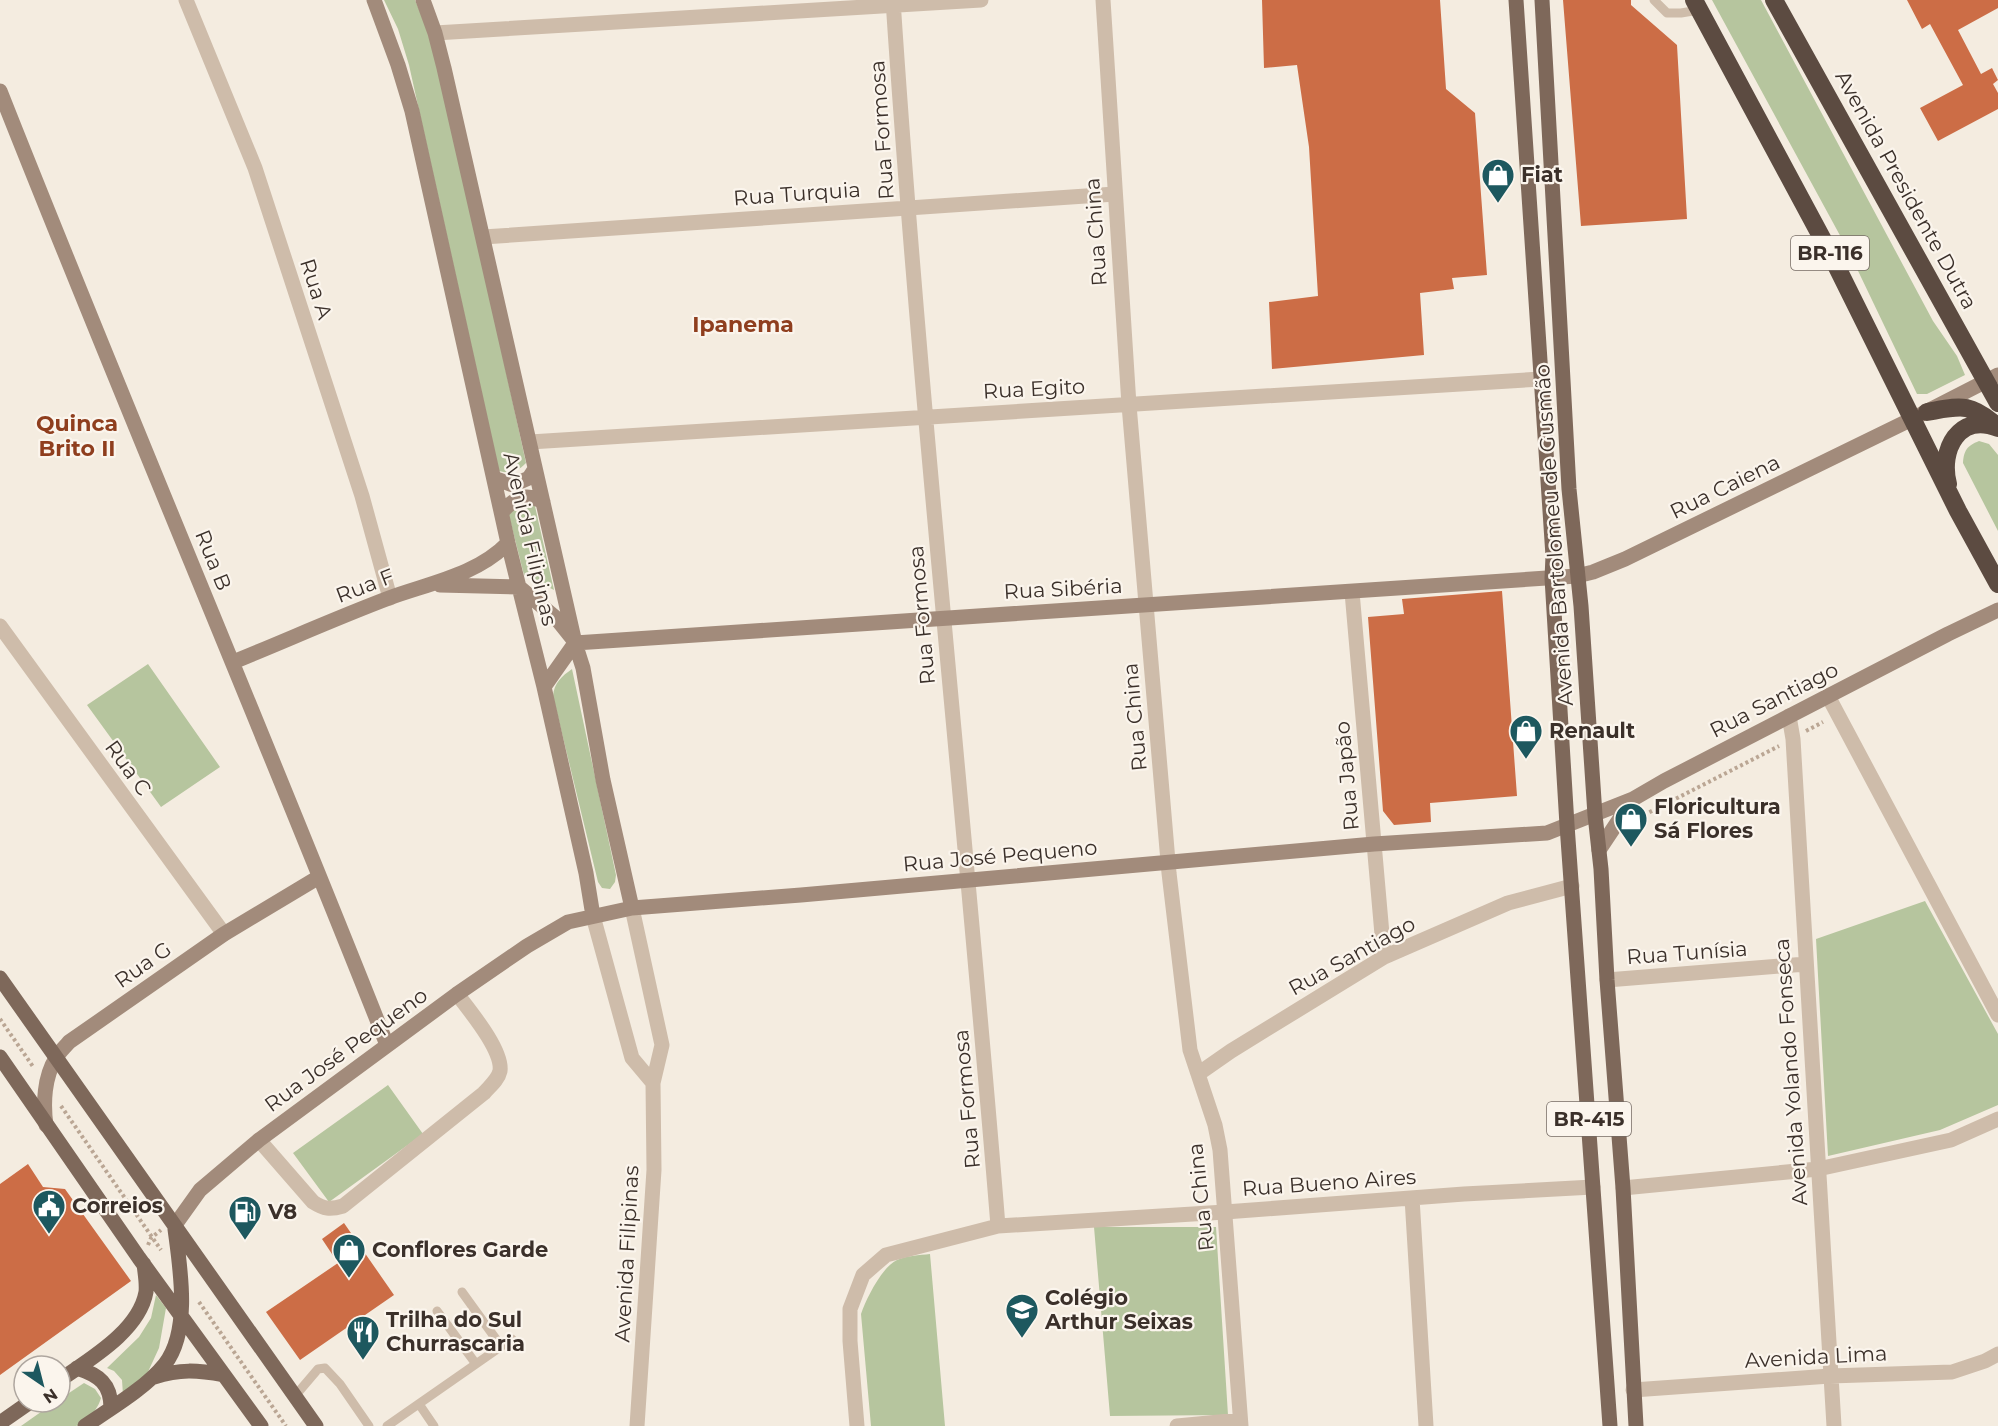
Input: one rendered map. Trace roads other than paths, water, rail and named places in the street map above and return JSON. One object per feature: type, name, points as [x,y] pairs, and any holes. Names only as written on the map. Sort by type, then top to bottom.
[{"type":"highway","name":"Avenida Presidente Dutra","points":[[1774,0],[1992,378],[1998,403]]},
{"type":"highway","name":"BR-116","points":[[1697,5],[1920,416],[1958,511],[1998,584]]},
{"type":"highway","points":[[1920,416],[1959,406],[1972,408],[1998,428]]},
{"type":"highway","points":[[1958,511],[1946,477],[1950,445],[1962,430],[1972,425],[1981,423],[1998,428]]},
{"type":"main road","name":"Avenida Filipinas","points":[[374,0],[412,111],[508,543],[544,687],[586,873],[593,916]]},
{"type":"main road","name":"Avenida Filipinas","points":[[423,0],[435,33],[575,643],[583,668],[603,780],[632,908]]},
{"type":"main road","name":"Avenida Bartolomeu de Gusmão","points":[[1516,0],[1553,556],[1552,578],[1567,819],[1610,1426]]},
{"type":"main road","name":"Avenida Bartolomeu de Gusmão","points":[[1542,0],[1569,489],[1582,618],[1599,850],[1623,1188],[1636,1426]]},
{"type":"main road","name":"Rua B","points":[[0,92],[387,1045]]},
{"type":"main road","name":"Rua Caiena","points":[[1552,578],[1593,572],[1625,559],[1920,416],[1992,378]]},
{"type":"main road","points":[[494,478],[513,485],[529,478],[536,469]]},
{"type":"main road","points":[[502,512],[524,497],[534,497],[543,502]]},
{"type":"main road","name":"Rua F","points":[[232,662],[484,563],[508,543]]},
{"type":"main road","name":"Rua Sibéria","points":[[575,643],[1552,578]]},
{"type":"main road","points":[[432,585],[519,587],[556,618],[575,643],[544,687]]},
{"type":"main road","name":"Rua Santiago","points":[[1567,819],[1595,815],[1633,799],[1948,633],[1998,610]]},
{"type":"main road","points":[[1599,850],[1633,799]]},
{"type":"main road","name":"Rua José Pequeno","points":[[173,1223],[200,1191],[259,1140],[457,994],[549,932],[568,922],[632,908],[1374,844],[1547,833],[1567,819]]},
{"type":"main road","name":"Rua G","points":[[46,1125],[44,1107],[47,1086],[56,1058],[69,1042],[224,934],[319,877]]},
{"type":"main road","points":[[0,978],[316,1426]]},
{"type":"main road","points":[[0,1057],[143,1263],[261,1426]]},
{"type":"main road","points":[[85,1426],[154,1377],[167,1362],[175,1344],[182,1316],[181,1277],[173,1223]]},
{"type":"main road","points":[[72,1372],[109,1345],[134,1319],[146,1290],[143,1263]]},
{"type":"main road","points":[[77,1368],[90,1372],[108,1388],[111,1408]]},
{"type":"main road","points":[[154,1377],[169,1372],[192,1369],[224,1375]]},
{"type":"main road","points":[[0,1424],[14,1414]]},
{"type":"street","name":"Rua A","points":[[186,0],[255,168],[362,496],[390,598]]},
{"type":"street","points":[[435,33],[893,3],[981,0]]},
{"type":"street","name":"Rua China","points":[[1103,0],[1129,405],[1168,862],[1185,1019],[1191,1050],[1216,1133],[1225,1212],[1240,1423]]},
{"type":"street","name":"Rua Formosa","points":[[893,3],[925,416],[982,1028],[998,1226]]},
{"type":"street","name":"Rua Turquia","points":[[483,237],[1115,195]]},
{"type":"street","name":"Rua Egito","points":[[530,442],[1541,379]]},
{"type":"street","name":"Rua Japão","points":[[1352,592],[1383,957]]},
{"type":"street","name":"Rua C","points":[[0,626],[224,934]]},
{"type":"street","points":[[1828,696],[1998,1015]]},
{"type":"street","name":"Avenida Yolando Fonseca","points":[[1789,716],[1793,739],[1834,1426]]},
{"type":"street","name":"Rua Santiago","points":[[1198,1074],[1383,957],[1508,903],[1572,886]]},
{"type":"street","name":"Avenida Filipinas","points":[[632,908],[662,1045],[653,1083],[654,1170],[637,1426]]},
{"type":"street","name":"Avenida Filipinas","points":[[593,916],[632,1058],[653,1083]]},
{"type":"street","name":"Rua Tunísia","points":[[1607,980],[1806,964]]},
{"type":"street","name":"Rua José Pequeno","points":[[259,1140],[313,1202],[323,1209],[332,1210],[343,1206],[496,1081],[500,1069],[492,1044],[457,994]]},
{"type":"street","points":[[1623,1188],[1818,1169],[1951,1140],[1998,1119]]},
{"type":"street","name":"Rua Bueno Aires","points":[[857,1426],[850,1341],[850,1309],[863,1275],[886,1255],[998,1226],[1593,1187]]},
{"type":"street","points":[[1412,1198],[1426,1426]]},
{"type":"street","name":"Avenida Lima","points":[[1633,1390],[1830,1376],[1952,1372],[1998,1354]]},
{"type":"street","points":[[1178,1426],[1240,1423]]},
{"type":"lane","points":[[1654,0],[1667,12],[1681,13],[1697,5]]},
{"type":"lane","points":[[462,1292],[501,1347]]},
{"type":"lane","points":[[437,1311],[476,1364]]},
{"type":"lane","points":[[387,1426],[512,1339]]},
{"type":"lane","points":[[294,1396],[318,1370],[325,1368],[369,1426]]},
{"type":"lane","points":[[419,1404],[434,1426]]},
{"type":"place","name":"Fiat","points":[[1498,204]]},
{"type":"place","name":"Renault","points":[[1526,760]]},
{"type":"place","name":"Floricultura Sá Flores","points":[[1631,848]]},
{"type":"place","name":"Correios","points":[[49,1235]]},
{"type":"place","name":"V8","points":[[245,1241]]},
{"type":"place","name":"Conflores Garde","points":[[349,1279]]},
{"type":"place","name":"Colégio Arthur Seixas","points":[[1022,1339]]},
{"type":"place","name":"Trilha do Sul Churrascaria","points":[[363,1361]]},
{"type":"district","name":"Ipanema","points":[[743,324]]},
{"type":"district","name":"Quinca Brito II","points":[[77,436]]}]
